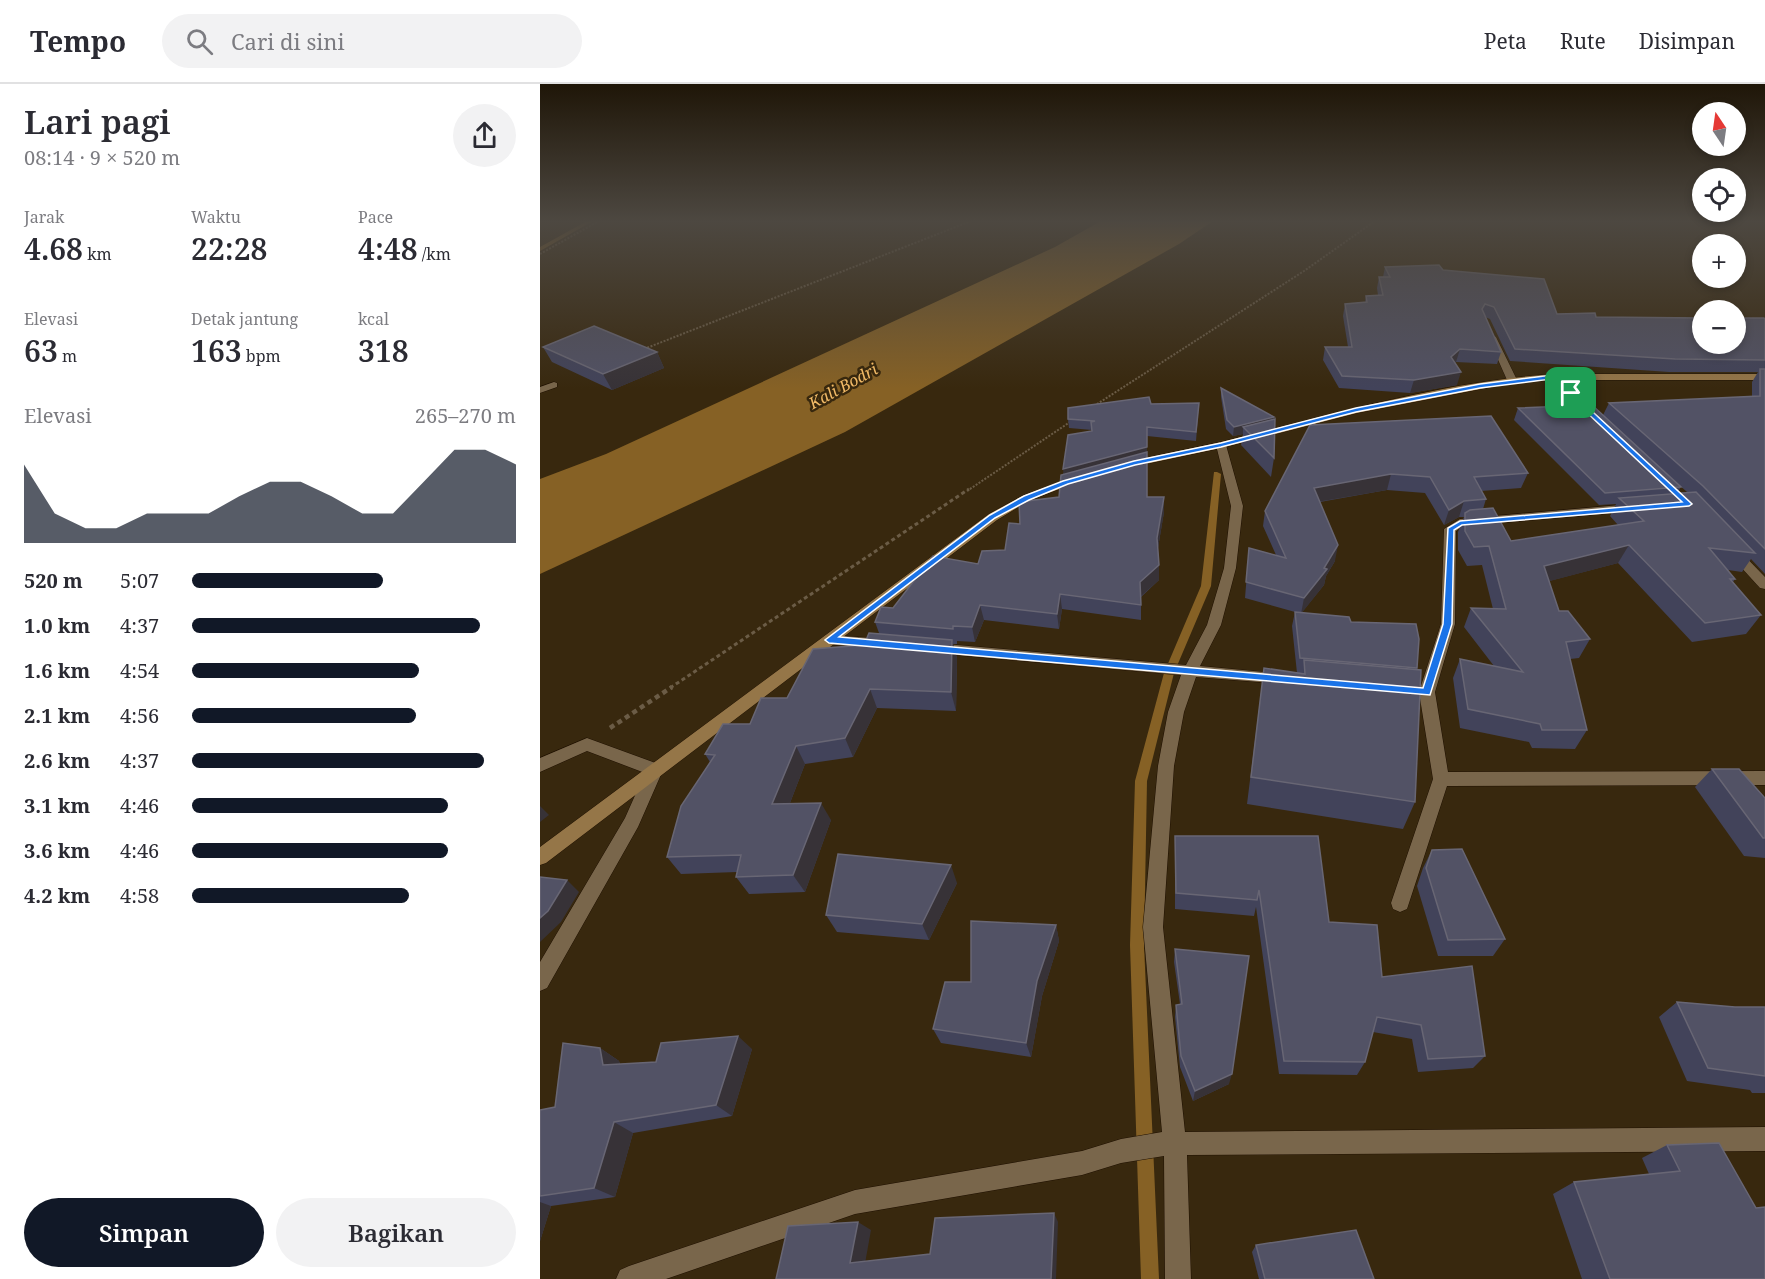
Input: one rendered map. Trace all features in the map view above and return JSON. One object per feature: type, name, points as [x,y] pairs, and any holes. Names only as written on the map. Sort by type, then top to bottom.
[{"type":"street","points":[[1489,330],[1512,380]]},
{"type":"street","points":[[1553,377],[1604,424]]},
{"type":"street","points":[[1111,470],[1221,445],[1356,410],[1512,380],[1553,377],[1765,377]]},
{"type":"street","points":[[540,382],[554,385],[540,390]]},
{"type":"street","points":[[1178,1279],[1153,927],[1166,766],[1183,670],[1215,625],[1230,568],[1237,506],[1221,445]]},
{"type":"street","points":[[540,857],[993,517],[1026,498],[1088,476]]},
{"type":"street","points":[[1400,903],[1441,779],[1427,692],[1448,624],[1450,529],[1460,523],[1643,507]]},
{"type":"street","points":[[1727,544],[1765,585]]},
{"type":"street","points":[[829,640],[899,645]]},
{"type":"street","points":[[923,647],[1296,681]]},
{"type":"street","points":[[1411,691],[1427,692]]},
{"type":"street","points":[[540,765],[586,744],[655,770]]},
{"type":"street","points":[[540,981],[632,822],[655,770]]},
{"type":"street","points":[[1441,779],[1765,778]]},
{"type":"street","points":[[629,1279],[855,1202],[1082,1163],[1121,1151],[1168,1145],[1765,1138]]},
{"type":"path","points":[[642,351],[830,277]]},
{"type":"path","points":[[1090,409],[1295,277]]},
{"type":"path","points":[[586,744],[1080,415]]},
{"type":"water","name":"Kali Bodri","points":[[990,277],[1121,277],[845,432],[540,574],[540,479],[606,454]]},
{"type":"building","points":[[1379,277],[1519,277],[1544,279],[1557,314],[1595,313],[1596,317],[1692,318],[1692,354],[1746,354],[1746,318],[1764,318],[1765,360],[1675,359],[1515,349],[1494,307],[1485,304],[1482,309],[1501,352],[1460,349],[1451,357],[1461,372],[1414,380],[1342,376],[1325,347],[1352,347],[1345,304],[1367,302],[1366,296],[1383,295]]},
{"type":"building","points":[[594,326],[657,352],[603,374],[543,347]]},
{"type":"building","points":[[1760,369],[1765,369],[1765,549],[1703,486],[1609,403],[1760,396]]},
{"type":"building","points":[[1221,388],[1274,417],[1234,427],[1227,420]]},
{"type":"building","points":[[1149,397],[1151,404],[1199,403],[1196,432],[1147,427],[1147,447],[1063,469],[1068,435],[1092,431],[1091,422],[1095,421],[1068,419],[1068,408]]},
{"type":"building","points":[[1592,405],[1681,487],[1605,493],[1518,408]]},
{"type":"building","points":[[1491,416],[1528,473],[1474,477],[1486,499],[1464,501],[1449,510],[1430,477],[1391,474],[1314,488],[1338,545],[1324,568],[1327,569],[1304,598],[1246,582],[1249,548],[1286,558],[1265,511],[1310,425]]},
{"type":"building","points":[[1275,419],[1274,458],[1243,427]]},
{"type":"building","points":[[1147,452],[1147,497],[1164,497],[1157,538],[1159,565],[1140,582],[1141,605],[1060,594],[1057,614],[980,605],[972,627],[953,626],[953,629],[875,622],[881,607],[893,608],[933,556],[978,564],[982,551],[1005,550],[1009,523],[1020,524],[1019,502],[1059,497],[1061,475]]},
{"type":"building","points":[[1696,492],[1755,553],[1709,548],[1735,579],[1730,579],[1761,615],[1705,623],[1629,545],[1544,566],[1559,611],[1568,611],[1590,639],[1566,642],[1587,730],[1542,730],[1540,724],[1468,709],[1460,659],[1523,672],[1471,608],[1506,609],[1489,546],[1474,547],[1465,531],[1465,513],[1470,510],[1493,508],[1511,541],[1644,521],[1619,498]]},
{"type":"building","points":[[1295,612],[1349,617],[1351,622],[1416,624],[1419,639],[1417,668],[1300,658]]},
{"type":"building","points":[[869,633],[952,640],[951,692],[870,689],[845,738],[796,746],[772,804],[821,803],[793,875],[736,877],[741,855],[667,857],[681,806],[715,755],[705,754],[723,724],[750,724],[761,698],[787,698],[813,649],[864,645]]},
{"type":"building","points":[[1304,660],[1421,670],[1415,802],[1251,777],[1264,668],[1305,674]]},
{"type":"building","points":[[1712,769],[1739,769],[1765,798],[1765,838],[1763,838]]},
{"type":"building","points":[[1175,836],[1318,836],[1329,922],[1377,925],[1382,977],[1472,966],[1485,1056],[1428,1059],[1421,1025],[1377,1017],[1365,1062],[1284,1061],[1259,890],[1257,900],[1176,893]]},
{"type":"building","points":[[1462,849],[1505,939],[1448,940],[1426,868],[1432,850]]},
{"type":"building","points":[[838,854],[951,865],[922,924],[826,915]]},
{"type":"building","points":[[540,877],[567,880],[548,911],[540,918]]},
{"type":"building","points":[[971,921],[1056,925],[1037,981],[1026,1043],[933,1029],[945,982],[971,982]]},
{"type":"building","points":[[1175,949],[1249,956],[1232,1074],[1195,1091],[1181,1056],[1176,1005],[1182,1004]]},
{"type":"building","points":[[1677,1002],[1765,1007],[1765,1076],[1708,1068]]},
{"type":"building","points":[[738,1036],[716,1105],[614,1122],[594,1188],[540,1196],[540,1110],[555,1107],[563,1043],[600,1048],[603,1065],[656,1062],[661,1043]]},
{"type":"building","points":[[1719,1143],[1756,1208],[1765,1207],[1765,1279],[1610,1279],[1574,1182],[1680,1171],[1667,1145]]},
{"type":"building","points":[[1054,1213],[1051,1279],[776,1279],[788,1226],[858,1222],[850,1263],[930,1254],[935,1218]]},
{"type":"building","points":[[1356,1230],[1374,1279],[1265,1279],[1256,1245]]},
{"type":"waterway","points":[[1150,1279],[1137,945],[1141,781],[1169,673],[1206,586],[1217,474]]},
{"type":"route","points":[[1553,377],[1571,393],[1689,504],[1460,523],[1450,529],[1448,624],[1427,692],[829,640],[942,553],[993,517],[1026,498],[1066,482],[1134,463],[1221,445],[1356,410],[1512,380],[1553,377]]}]
